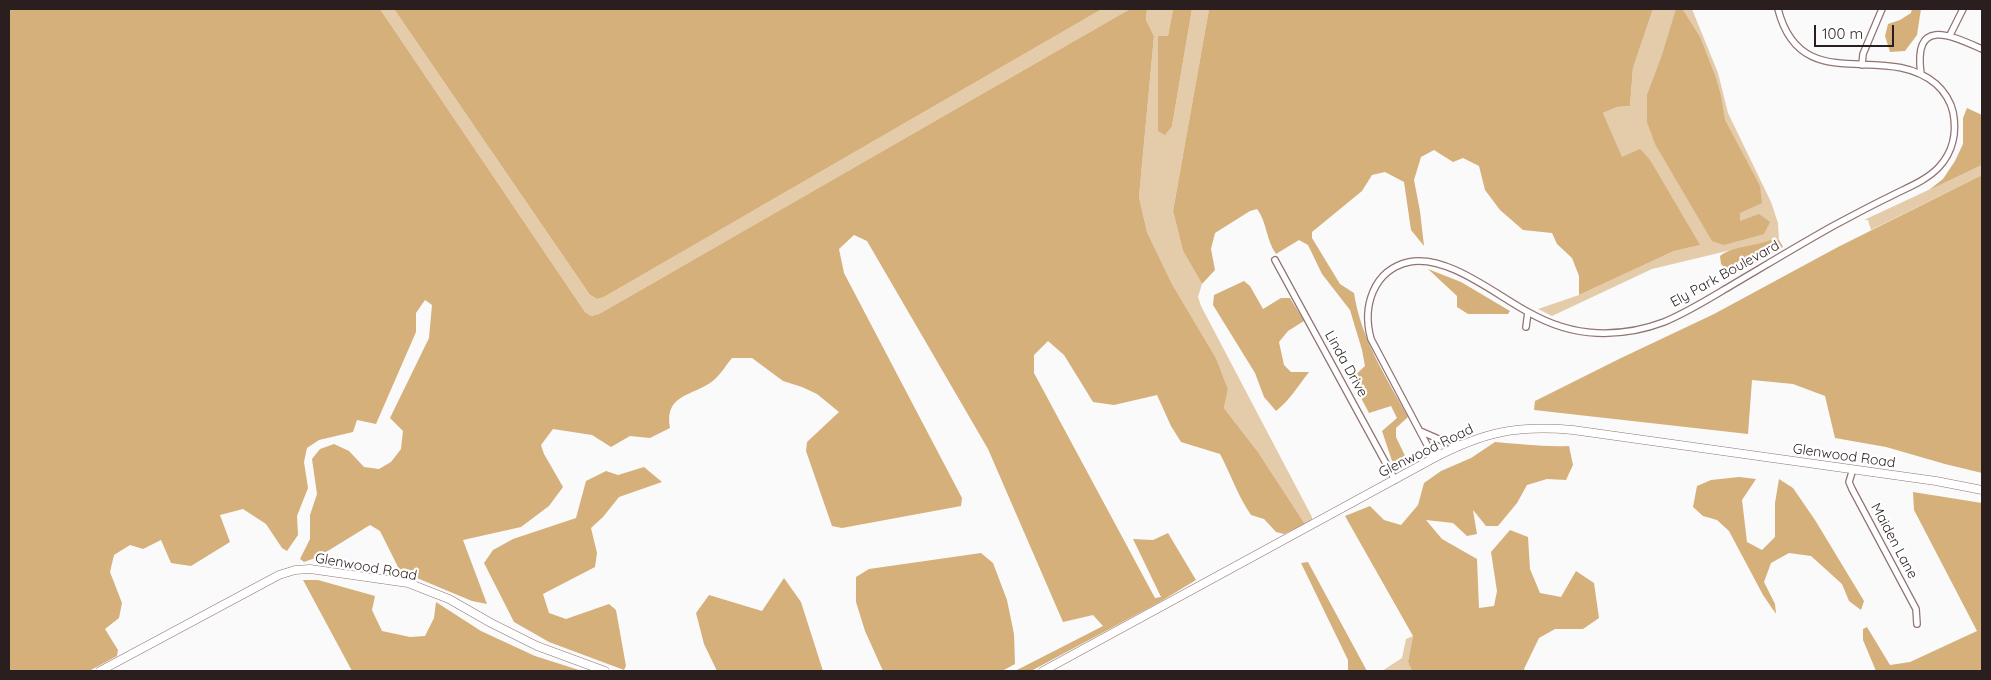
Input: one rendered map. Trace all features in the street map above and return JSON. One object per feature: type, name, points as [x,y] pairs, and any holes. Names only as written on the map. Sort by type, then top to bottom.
[{"type":"street","name":"Ely Park Boulevard","points":[[1434,458],[1371,339],[1367,327],[1369,302],[1381,278],[1394,268],[1409,262],[1434,263],[1452,269],[1528,312],[1567,328],[1596,333],[1637,330],[1662,323],[1707,301],[1831,227],[1921,181],[1937,169],[1948,155],[1953,142],[1952,109],[1940,87],[1921,74],[1902,68],[1822,60],[1802,51],[1788,35],[1778,9]]},
{"type":"street","points":[[1862,64],[1863,54],[1882,9]]},
{"type":"street","points":[[1950,36],[1963,9]]},
{"type":"street","points":[[1921,74],[1920,53],[1923,43],[1930,36],[1939,33],[1982,49]]},
{"type":"street","name":"Linda Drive","points":[[1275,260],[1395,480]]},
{"type":"street","points":[[1526,327],[1528,312]]},
{"type":"street","name":"Glenwood Road","points":[[1043,671],[1434,458],[1462,444],[1501,432],[1545,428],[1853,469],[1982,490]]},
{"type":"street","points":[[1420,431],[1443,441],[1462,444]]},
{"type":"street","name":"Maiden Lane","points":[[1853,469],[1849,482],[1916,609],[1917,624]]},
{"type":"street","name":"Glenwood Road","points":[[100,671],[279,575],[295,570],[310,569],[408,584],[449,598],[490,623],[537,646],[605,671]]},
{"type":"shaded area","points":[[9,9],[380,9],[585,312],[591,316],[599,314],[1130,9],[1147,9],[1146,20],[1154,36],[1139,197],[1147,232],[1172,284],[1216,358],[1228,389],[1224,408],[1258,452],[1305,524],[1284,534],[1276,532],[1264,519],[1251,515],[1238,493],[1220,454],[1181,442],[1171,426],[1157,395],[1114,405],[1093,402],[1064,355],[1048,341],[1034,355],[1034,373],[1155,598],[1161,597],[1133,539],[1153,540],[1168,533],[1196,580],[1158,603],[1031,671],[1015,671],[1103,626],[1093,615],[1063,622],[988,449],[867,241],[854,235],[839,249],[844,273],[962,498],[961,506],[842,528],[832,526],[806,451],[807,442],[839,412],[817,394],[783,381],[752,358],[732,358],[714,380],[676,402],[671,408],[669,417],[670,428],[650,438],[630,436],[611,447],[592,435],[553,429],[541,445],[544,454],[563,487],[549,506],[521,527],[463,540],[487,604],[472,601],[400,571],[380,531],[370,525],[318,557],[304,562],[300,559],[310,539],[310,515],[317,494],[312,459],[320,449],[334,444],[349,451],[364,467],[379,469],[391,462],[401,449],[403,431],[390,418],[429,338],[432,305],[425,300],[416,313],[416,332],[376,424],[357,420],[353,432],[319,440],[307,448],[304,462],[308,488],[297,516],[298,535],[287,551],[282,548],[266,524],[243,509],[220,515],[230,542],[191,566],[171,563],[161,540],[143,549],[130,545],[114,555],[110,572],[122,603],[119,618],[105,629],[118,650],[117,656],[89,671],[9,671]]},
{"type":"shaded area","points":[[380,9],[394,9],[590,295],[597,299],[604,297],[1102,9],[1130,9],[599,314],[591,316],[585,312]]},
{"type":"shaded area","points":[[394,9],[1102,9],[604,297],[597,299],[590,295]]},
{"type":"shaded area","points":[[1147,9],[1173,9],[1168,36],[1159,36],[1172,126],[1192,9],[1209,9],[1173,211],[1183,251],[1202,284],[1198,297],[1201,306],[1312,517],[1312,520],[1305,524],[1258,452],[1224,408],[1228,389],[1216,358],[1172,284],[1147,232],[1139,197],[1154,36],[1146,20]]},
{"type":"shaded area","points":[[1173,9],[1192,9],[1172,126],[1165,135],[1158,131],[1158,36],[1168,36]]},
{"type":"shaded area","points":[[1209,9],[1653,9],[1633,68],[1630,106],[1617,107],[1603,113],[1622,157],[1640,149],[1650,160],[1700,245],[1674,251],[1579,295],[1579,276],[1572,258],[1557,244],[1552,233],[1523,230],[1500,210],[1485,190],[1479,166],[1463,158],[1453,162],[1434,150],[1421,157],[1414,180],[1424,246],[1411,230],[1404,182],[1385,172],[1372,175],[1362,191],[1312,232],[1312,238],[1340,284],[1354,293],[1357,310],[1368,342],[1408,417],[1396,428],[1396,437],[1408,462],[1396,465],[1392,461],[1382,431],[1397,418],[1391,406],[1369,413],[1351,379],[1365,366],[1350,310],[1322,274],[1308,245],[1299,240],[1276,254],[1257,209],[1250,211],[1215,233],[1211,249],[1215,270],[1202,284],[1183,251],[1173,211]]},
{"type":"shaded area","points":[[1653,9],[1692,9],[1718,73],[1728,113],[1771,202],[1778,223],[1779,240],[1770,240],[1756,246],[1652,269],[1552,316],[1538,309],[1579,295],[1674,251],[1699,245],[1622,158],[1603,113],[1617,107],[1630,106],[1633,68]]},
{"type":"shaded area","points":[[1676,9],[1683,10],[1700,37],[1716,78],[1725,120],[1760,186],[1762,203],[1740,213],[1740,221],[1759,214],[1770,222],[1764,234],[1724,245],[1712,241],[1655,144],[1647,122],[1647,95]]},
{"type":"shaded area","points":[[1912,9],[1921,9],[1917,35],[1905,51],[1890,52],[1885,36],[1888,24],[1900,20],[1911,13]]},
{"type":"shaded area","points":[[1967,108],[1982,115],[1982,165],[1929,190],[1943,179],[1963,144],[1963,118]]},
{"type":"shaded area","points":[[1982,165],[1982,175],[1871,230],[1868,220],[1864,220]]},
{"type":"shaded area","points":[[1982,175],[1982,473],[1886,447],[1835,438],[1825,396],[1793,384],[1752,380],[1748,434],[1534,410],[1535,401],[1714,314],[1838,247]]},
{"type":"shaded area","points":[[1770,240],[1779,240],[1783,247],[1737,273],[1730,273],[1721,264],[1720,256],[1725,253]]},
{"type":"shaded area","points":[[1428,269],[1461,282],[1510,311],[1508,314],[1468,314],[1457,307],[1457,296]]},
{"type":"shaded area","points":[[1244,281],[1250,286],[1263,309],[1281,298],[1290,298],[1304,321],[1288,331],[1279,342],[1284,365],[1291,372],[1309,372],[1290,398],[1276,411],[1264,397],[1255,373],[1213,305],[1214,295]]},
{"type":"shaded area","points":[[1495,442],[1541,446],[1569,446],[1573,465],[1566,480],[1547,479],[1527,485],[1517,503],[1498,526],[1486,526],[1473,510],[1477,534],[1467,536],[1453,523],[1426,520],[1442,539],[1477,559],[1479,608],[1494,606],[1497,591],[1491,552],[1510,530],[1528,537],[1530,569],[1540,593],[1561,597],[1576,571],[1594,583],[1599,618],[1583,629],[1555,629],[1539,638],[1524,669],[1525,671],[1412,671],[1408,662],[1413,636],[1345,516],[1370,506],[1384,520],[1401,525],[1418,505],[1424,483],[1441,471],[1471,458]]},
{"type":"shaded area","points":[[644,467],[662,482],[619,497],[603,517],[591,528],[597,553],[595,567],[543,594],[549,613],[566,619],[609,604],[616,610],[626,666],[624,670],[549,642],[514,622],[484,563],[493,550],[513,539],[576,518],[586,481],[606,471],[618,475]]},
{"type":"shaded area","points":[[1739,477],[1756,479],[1742,500],[1747,542],[1762,550],[1775,537],[1775,503],[1779,479],[1793,488],[1815,520],[1864,601],[1861,610],[1849,601],[1842,584],[1811,556],[1789,553],[1771,563],[1764,582],[1775,604],[1776,614],[1763,595],[1729,531],[1717,520],[1703,516],[1693,507],[1697,486],[1711,480]]},
{"type":"shaded area","points":[[1913,492],[1982,503],[1982,671],[1876,671],[1863,640],[1863,629],[1867,627],[1890,665],[1910,662],[1977,631],[1914,510]]},
{"type":"shaded area","points":[[981,553],[993,563],[1007,600],[1014,634],[1015,664],[1002,671],[883,671],[865,631],[856,602],[856,577],[869,569]]},
{"type":"shaded area","points":[[1308,562],[1367,671],[1348,671],[1348,660],[1301,563]]},
{"type":"shaded area","points":[[784,578],[801,602],[823,671],[717,671],[704,644],[696,613],[709,595],[762,611]]},
{"type":"shaded area","points":[[303,580],[318,580],[375,596],[372,610],[382,631],[410,637],[425,636],[434,618],[436,602],[481,631],[535,656],[582,671],[352,671]]},
{"type":"shaded area","points":[[1413,636],[1408,662],[1412,671],[1382,671],[1402,658],[1406,639]]}]
